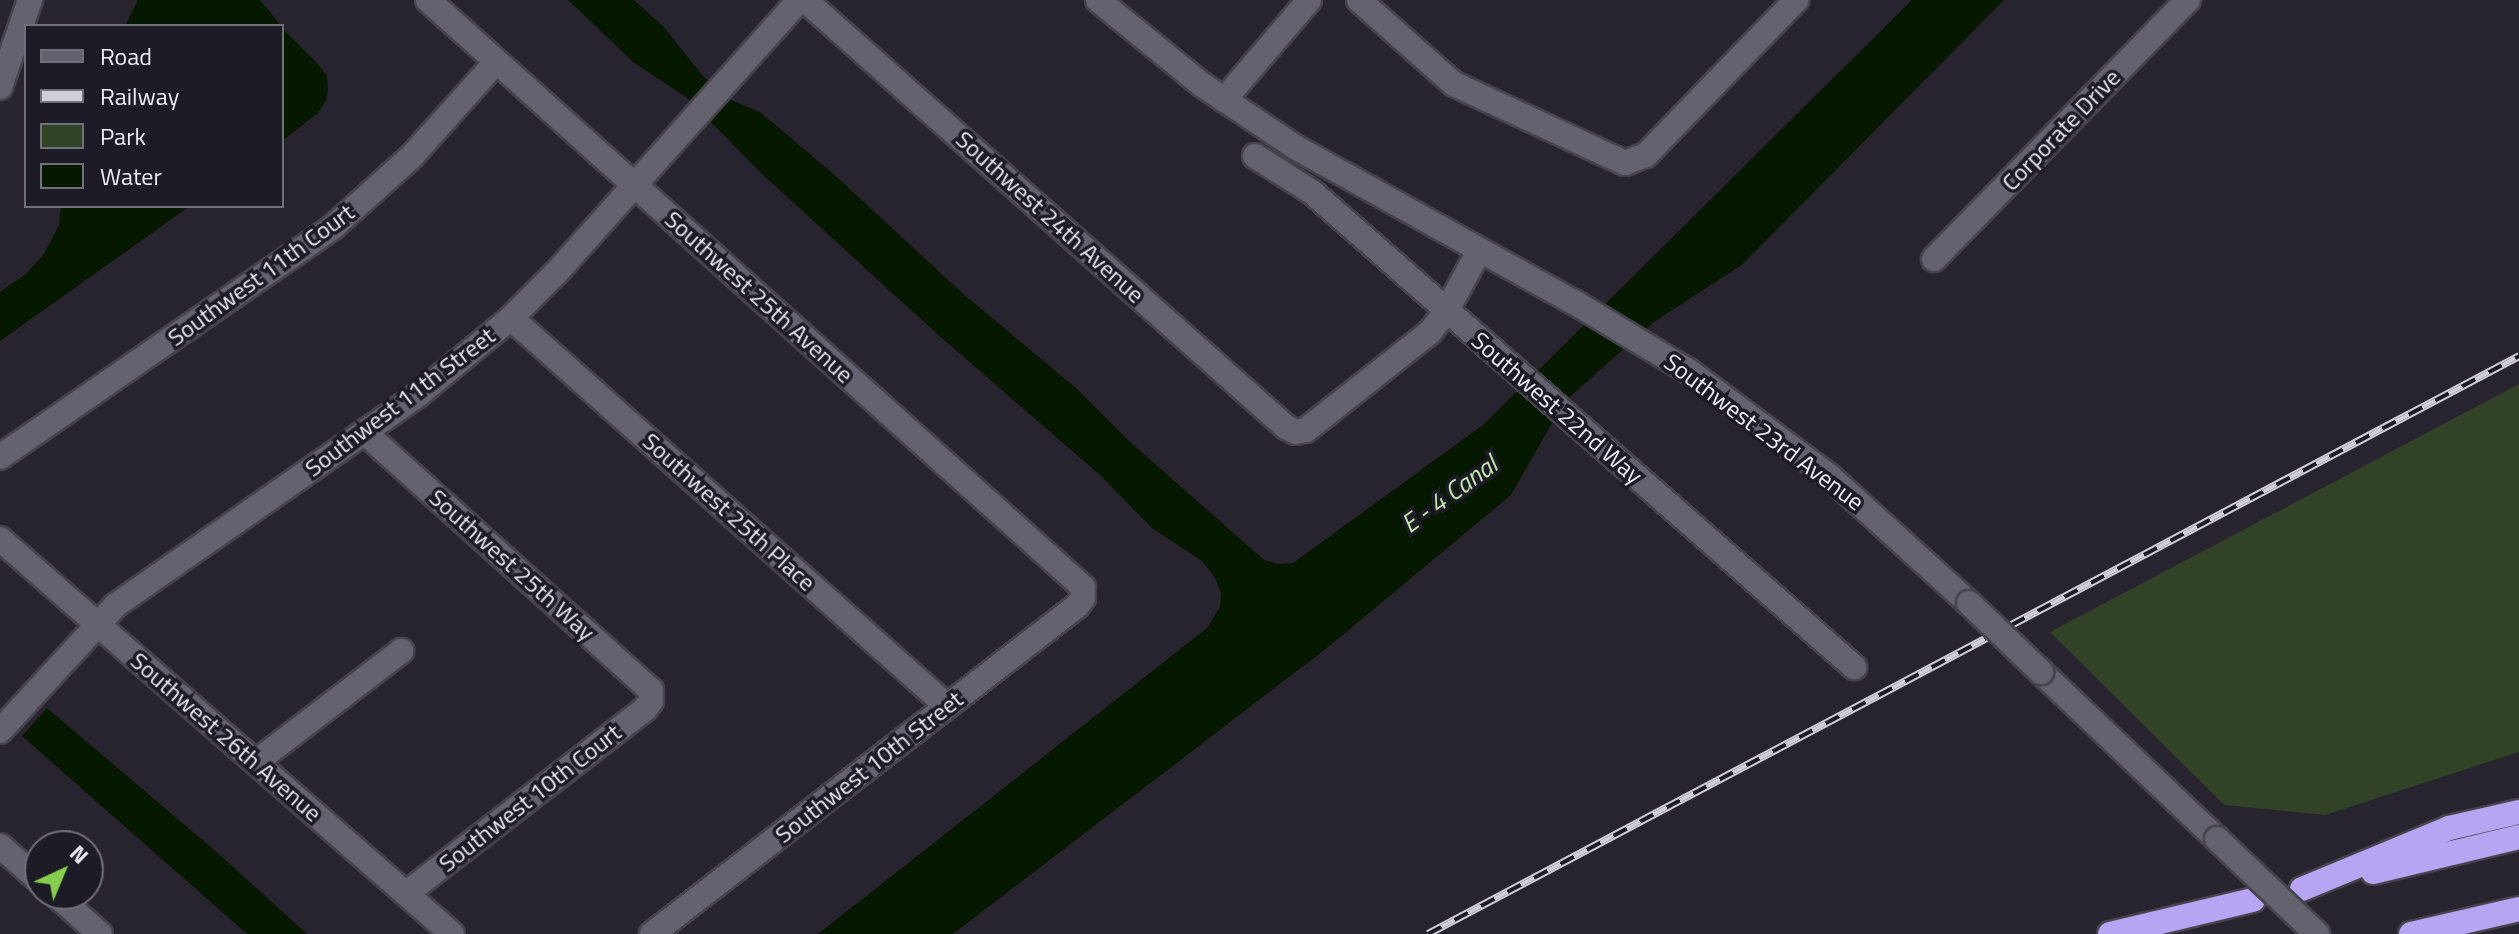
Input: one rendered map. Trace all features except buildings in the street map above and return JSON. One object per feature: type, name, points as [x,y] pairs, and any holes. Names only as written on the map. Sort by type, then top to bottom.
[{"type":"highway","points":[[2519,812],[2449,828],[2300,889],[2519,837]]},
{"type":"highway","points":[[2110,934],[2253,900]]},
{"type":"highway","points":[[2411,934],[2519,909]]},
{"type":"street","points":[[0,87],[10,22],[30,0]]},
{"type":"street","name":"Southwest 25th Avenue","points":[[428,0],[1083,587],[1083,598]]},
{"type":"street","name":"Southwest 11th Street","points":[[0,731],[96,623],[151,578],[430,386],[511,318],[802,0]]},
{"type":"street","name":"Southwest 24th Avenue","points":[[802,0],[1286,427],[1296,432],[1306,430],[1420,341],[1446,312]]},
{"type":"street","name":"Southwest 23rd Avenue","points":[[1098,0],[1224,100],[1332,169],[1574,302],[1657,351],[1726,397],[1829,476],[1969,603],[2317,934]]},
{"type":"street","points":[[1224,100],[1309,0]]},
{"type":"street","points":[[1359,0],[1454,84],[1625,163],[1646,155],[1796,0]]},
{"type":"street","name":"Corporate Drive","points":[[1934,259],[2188,0]]},
{"type":"street","name":"Southwest 11th Court","points":[[0,457],[333,227],[412,156],[496,62]]},
{"type":"street","name":"Southwest 22nd Way","points":[[1255,156],[1312,192],[1854,667]]},
{"type":"street","points":[[1446,312],[1479,251]]},
{"type":"street","name":"Southwest 25th Place","points":[[511,318],[947,706]]},
{"type":"street","name":"Southwest 25th Way","points":[[364,432],[651,690],[651,701]]},
{"type":"street","name":"Southwest 26th Avenue","points":[[0,539],[452,934]]},
{"type":"street","name":"Southwest 10th Street","points":[[652,934],[1077,606],[1083,598]]},
{"type":"street","points":[[256,762],[401,651]]},
{"type":"street","name":"Southwest 10th Court","points":[[406,894],[645,709],[651,701]]},
{"type":"street","points":[[0,846],[24,867]]},
{"type":"street","points":[[73,910],[100,934]]},
{"type":"green space","points":[[2519,384],[2519,752],[2325,815],[2224,805],[2050,632]]},
{"type":"water","points":[[138,0],[260,0],[279,24],[126,24]]},
{"type":"water","name":"E - 4 Canal","points":[[568,0],[634,0],[664,27],[703,76],[731,100],[760,112],[837,177],[961,292],[1076,388],[1128,440],[1264,560],[1278,564],[1293,563],[1483,425],[1912,0],[2004,0],[1743,264],[1654,322],[1564,402],[1511,495],[1327,648],[953,934],[818,934],[1207,628],[1220,607],[1221,593],[1214,576],[1202,561],[1152,528],[1100,475],[935,332],[763,175],[686,97],[633,62]]},
{"type":"water","points":[[284,30],[327,76],[326,101],[318,113],[284,139]]},
{"type":"water","points":[[61,208],[187,208],[0,341],[0,292],[26,274],[44,254],[59,225]]},
{"type":"water","points":[[47,708],[219,854],[307,934],[247,934],[22,736]]},
{"type":"railway","points":[[1428,934],[2519,356]]}]
